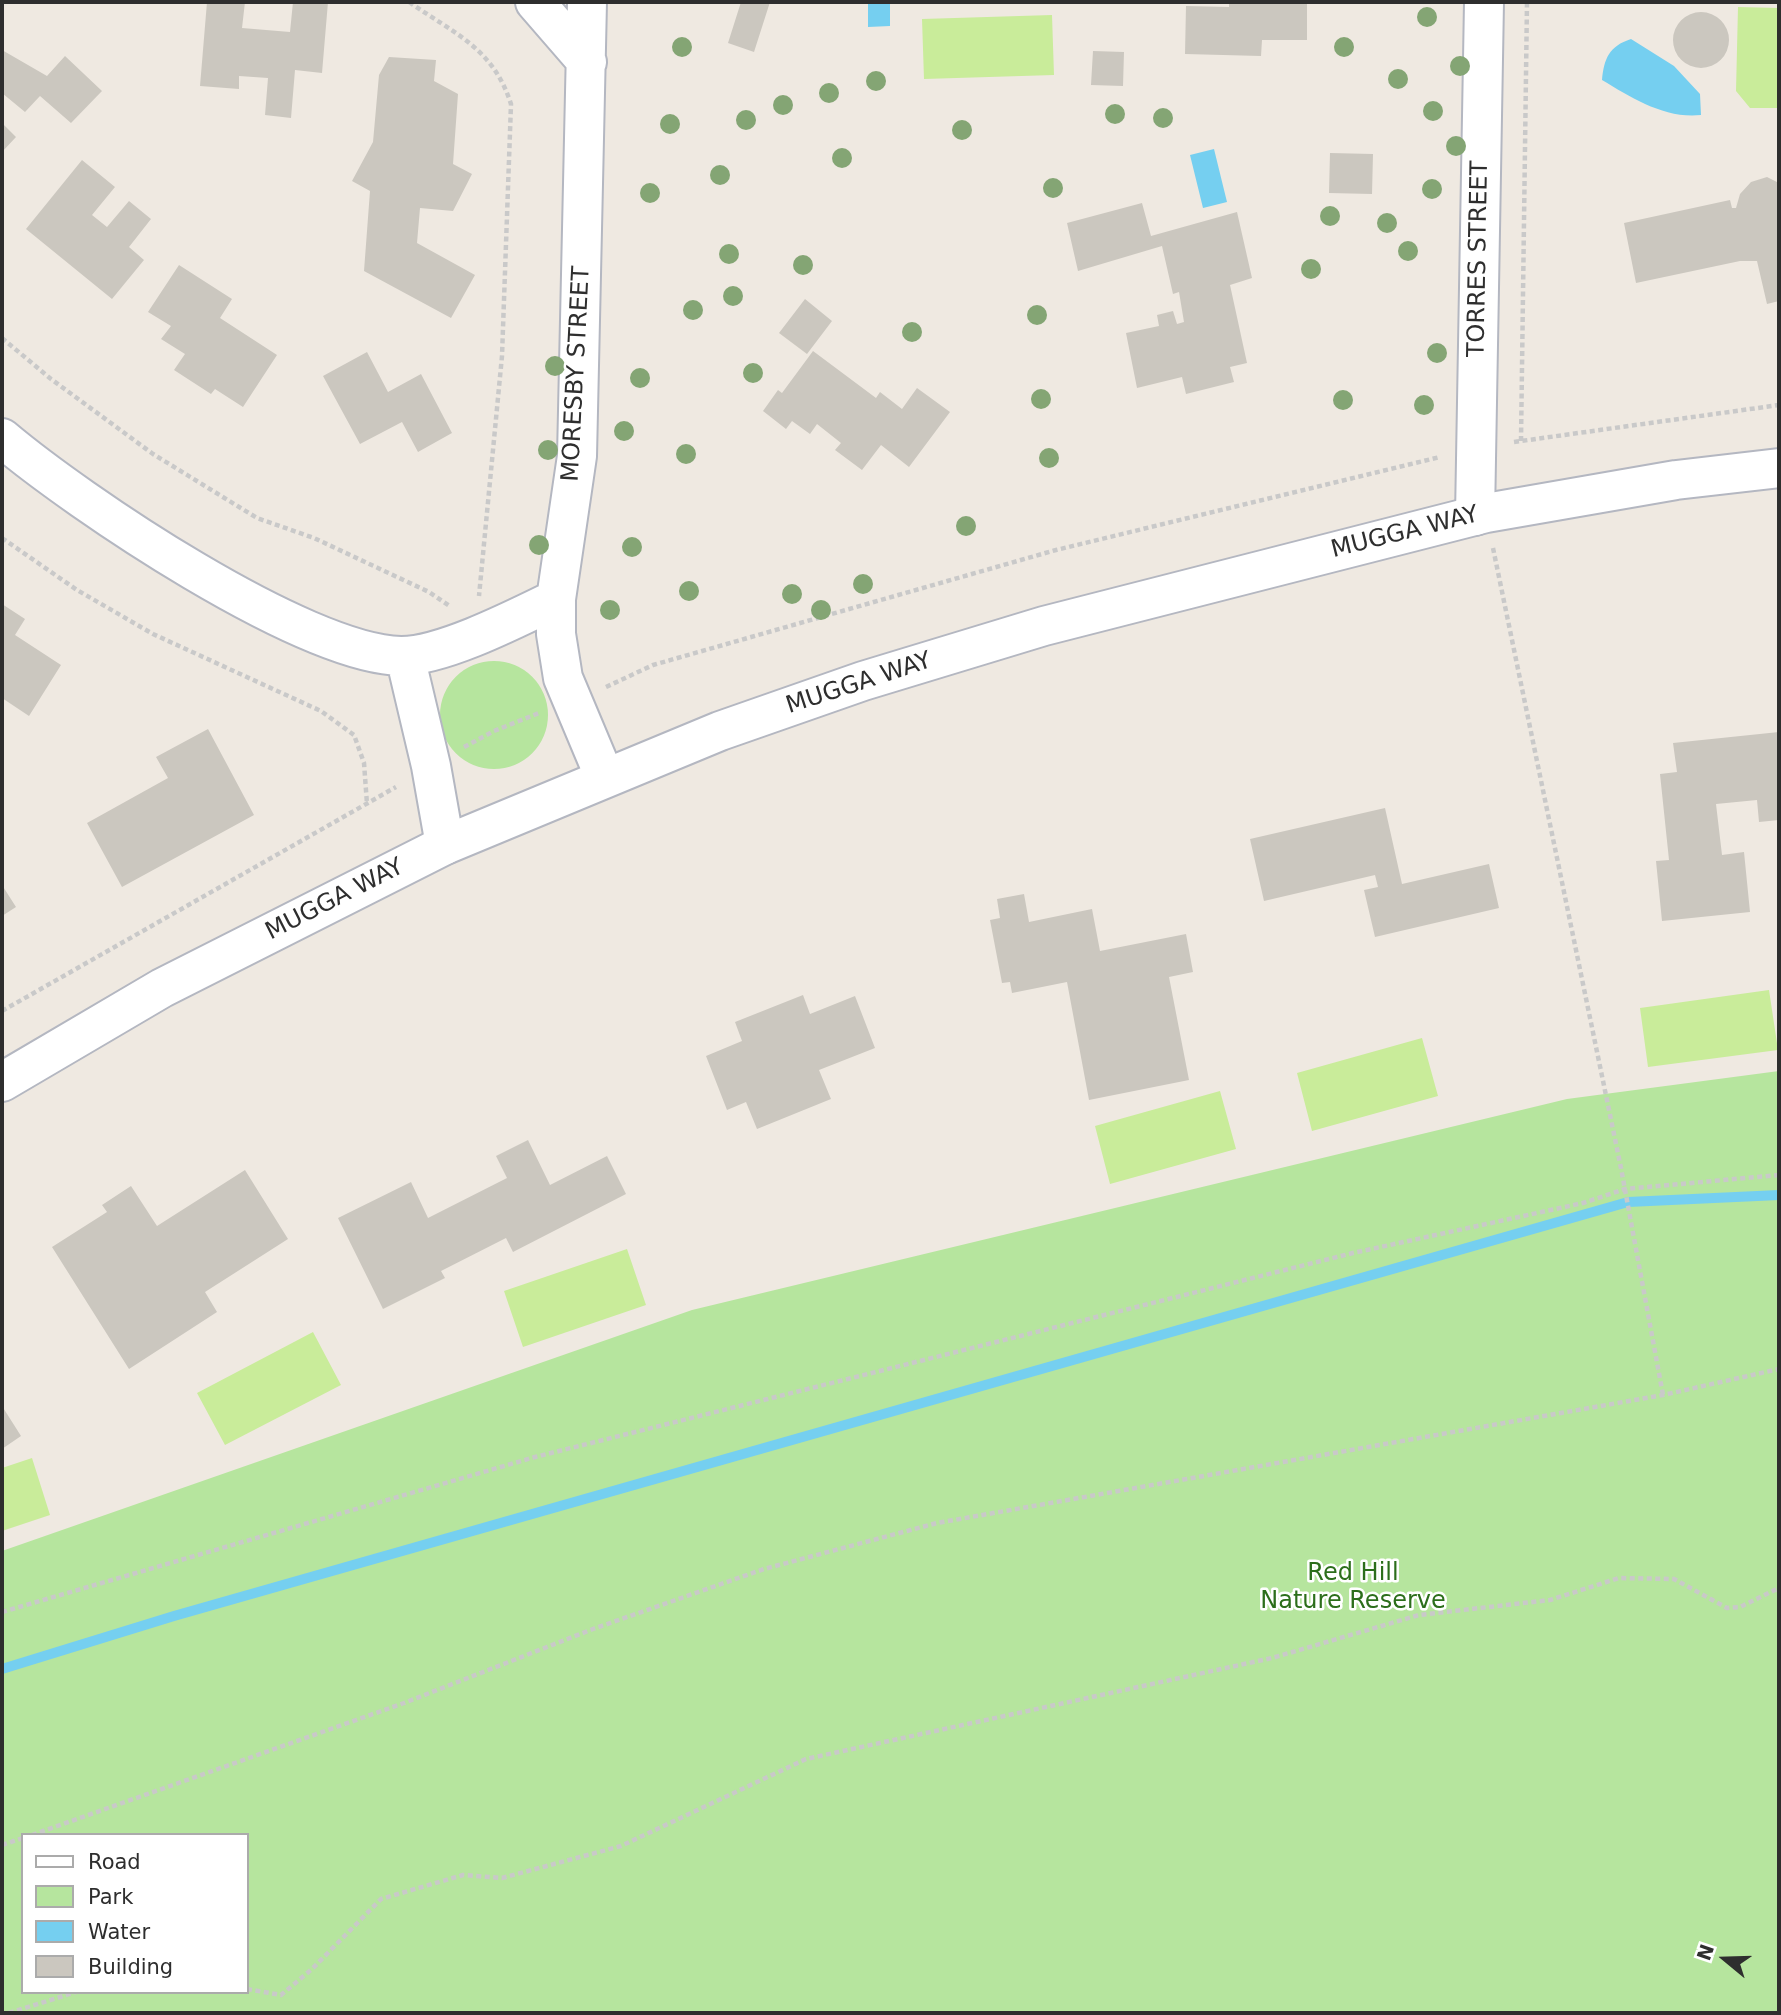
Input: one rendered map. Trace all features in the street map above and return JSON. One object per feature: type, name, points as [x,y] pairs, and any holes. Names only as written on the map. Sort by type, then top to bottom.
[{"type":"street","points":[[535,2],[587,62]]},
{"type":"street","name":"MORESBY STREET","points":[[587,2],[577,456],[556,599],[559,658],[572,702],[605,778]]},
{"type":"street","name":"TORRES STREET","points":[[1480,515],[1476,448],[1484,2]]},
{"type":"street","points":[[2,438],[163,552],[251,602],[355,648],[381,655],[405,656],[442,647],[556,599]]},
{"type":"street","name":"MUGGA WAY","points":[[2,1082],[162,988],[445,845],[720,731],[863,681],[1031,629],[1480,515],[1676,480],[1779,468]]},
{"type":"street","points":[[405,656],[431,766],[445,845]]},
{"type":"path","points":[[409,2],[491,60],[503,79],[511,104],[502,356],[481,548],[479,604],[486,630]]},
{"type":"path","points":[[1521,441],[1527,2]]},
{"type":"path","points":[[2,338],[51,379],[153,454],[257,518],[314,538],[429,592],[486,630]]},
{"type":"path","points":[[2,1011],[494,731],[572,702],[653,665],[1042,554],[1476,448],[1779,405]]},
{"type":"path","points":[[1480,515],[1622,1168],[1663,1395]]},
{"type":"path","points":[[2,538],[76,590],[153,634],[321,711],[354,735],[363,763],[367,804]]},
{"type":"path","points":[[2,1612],[535,1457],[1353,1253],[1583,1203],[1625,1189],[1779,1175]]},
{"type":"path","points":[[38,1833],[404,1703],[593,1629],[764,1569],[937,1523],[1663,1395],[1779,1369]]},
{"type":"path","points":[[248,1989],[281,1994],[312,1969],[380,1899],[463,1875],[502,1878],[621,1846],[806,1759],[1272,1658],[1419,1615],[1550,1601],[1619,1578],[1674,1579],[1727,1608],[1740,1607],[1779,1588]]},
{"type":"path","points":[[2,1845],[21,1839]]},
{"type":"path","points":[[9,2013],[70,1994]]},
{"type":"green space","points":[[1738,7],[1779,8],[1779,108],[1750,108],[1736,91]]},
{"type":"green space","points":[[1052,15],[1054,75],[924,79],[922,19]]},
{"type":"green space","points":[[494,661],[515,665],[532,677],[544,694],[548,715],[544,736],[532,753],[515,765],[494,769],[473,765],[456,753],[444,736],[440,715],[444,694],[456,677],[473,665]]},
{"type":"green space","points":[[1769,990],[1778,1050],[1648,1067],[1640,1008]]},
{"type":"green space","points":[[1422,1038],[1438,1096],[1312,1131],[1297,1073]]},
{"type":"green space","name":"Red Hill Nature Reserve","points":[[1779,1071],[1779,2013],[2,2013],[2,1551],[692,1310],[1567,1099]]},
{"type":"green space","points":[[1220,1091],[1236,1149],[1110,1184],[1095,1126]]},
{"type":"green space","points":[[627,1249],[646,1305],[523,1347],[504,1291]]},
{"type":"green space","points":[[313,1332],[341,1385],[225,1445],[197,1393]]},
{"type":"green space","points":[[32,1458],[50,1515],[2,1531],[2,1468]]},
{"type":"water","points":[[868,2],[890,2],[890,26],[868,27]]},
{"type":"water","points":[[1631,39],[1674,66],[1700,94],[1701,115],[1675,114],[1649,106],[1602,80],[1609,54],[1617,45]]},
{"type":"water","points":[[1214,149],[1227,202],[1203,208],[1190,155]]},
{"type":"building","points":[[207,2],[245,2],[242,28],[290,32],[293,2],[328,2],[322,73],[295,70],[291,118],[265,115],[268,78],[239,76],[239,89],[200,86]]},
{"type":"building","points":[[741,2],[770,2],[754,52],[728,43]]},
{"type":"building","points":[[1229,2],[1307,2],[1307,40],[1262,40],[1261,56],[1185,54],[1186,6],[1229,7]]},
{"type":"building","points":[[1701,12],[1712,14],[1721,20],[1727,29],[1727,51],[1721,60],[1712,66],[1701,68],[1690,66],[1681,60],[1675,51],[1673,40],[1675,29],[1681,20],[1690,14]]},
{"type":"building","points":[[2,50],[47,76],[65,56],[102,91],[71,123],[40,96],[25,112],[2,93]]},
{"type":"building","points":[[1093,51],[1124,52],[1123,86],[1091,85]]},
{"type":"building","points":[[389,57],[436,60],[434,81],[458,94],[453,164],[472,174],[453,211],[420,208],[417,243],[475,275],[451,318],[364,271],[370,191],[352,181],[373,142],[379,75]]},
{"type":"building","points":[[2,123],[16,137],[2,152]]},
{"type":"building","points":[[1330,153],[1373,154],[1372,194],[1329,193]]},
{"type":"building","points":[[82,160],[115,187],[92,215],[107,227],[129,201],[151,219],[129,247],[144,260],[112,299],[26,229]]},
{"type":"building","points":[[1767,177],[1779,183],[1779,301],[1767,304],[1757,261],[1740,261],[1636,283],[1624,223],[1730,200],[1732,208],[1736,208],[1740,194],[1751,182]]},
{"type":"building","points":[[1142,203],[1151,236],[1237,212],[1252,278],[1230,285],[1247,363],[1230,367],[1234,382],[1186,394],[1182,377],[1137,388],[1126,333],[1159,326],[1157,315],[1173,311],[1177,324],[1184,322],[1179,292],[1173,294],[1162,246],[1078,271],[1067,223]]},
{"type":"building","points":[[179,265],[232,299],[220,318],[277,355],[243,407],[215,389],[211,394],[174,370],[185,354],[161,339],[171,326],[148,312]]},
{"type":"building","points":[[805,299],[832,321],[807,354],[779,333]]},
{"type":"building","points":[[813,351],[876,398],[880,392],[902,409],[917,388],[950,412],[909,467],[881,445],[862,470],[835,450],[841,443],[817,424],[810,434],[792,421],[786,429],[763,411],[778,390],[782,393]]},
{"type":"building","points":[[367,352],[388,392],[421,374],[452,433],[418,452],[402,422],[360,444],[323,376]]},
{"type":"building","points":[[2,604],[25,619],[15,635],[61,665],[29,716],[2,698]]},
{"type":"building","points":[[208,729],[254,815],[122,887],[87,823],[168,778],[156,757]]},
{"type":"building","points":[[1779,732],[1779,820],[1759,822],[1757,800],[1716,804],[1722,855],[1744,852],[1750,912],[1662,921],[1656,861],[1669,860],[1660,774],[1677,772],[1673,743]]},
{"type":"building","points":[[1385,808],[1402,884],[1489,864],[1499,908],[1375,937],[1364,890],[1378,887],[1375,875],[1264,901],[1250,839]]},
{"type":"building","points":[[2,885],[16,907],[2,916]]},
{"type":"building","points":[[1024,894],[1029,922],[1092,909],[1100,951],[1186,934],[1193,972],[1169,977],[1189,1080],[1089,1100],[1067,982],[1012,993],[1010,982],[1002,983],[990,920],[1000,918],[997,899]]},
{"type":"building","points":[[803,995],[810,1014],[855,996],[875,1048],[819,1070],[831,1099],[757,1129],[746,1102],[727,1110],[706,1056],[742,1041],[735,1022]]},
{"type":"building","points":[[528,1140],[550,1185],[607,1156],[626,1194],[513,1252],[506,1238],[441,1271],[445,1278],[383,1309],[338,1218],[411,1182],[428,1218],[507,1178],[496,1156]]},
{"type":"building","points":[[245,1170],[288,1239],[205,1292],[217,1312],[129,1369],[52,1247],[107,1212],[102,1205],[131,1186],[157,1226]]},
{"type":"building","points":[[2,1406],[21,1436],[2,1449]]},
{"type":"waterway","points":[[2,1669],[174,1616],[1628,1202],[1779,1195]]}]
